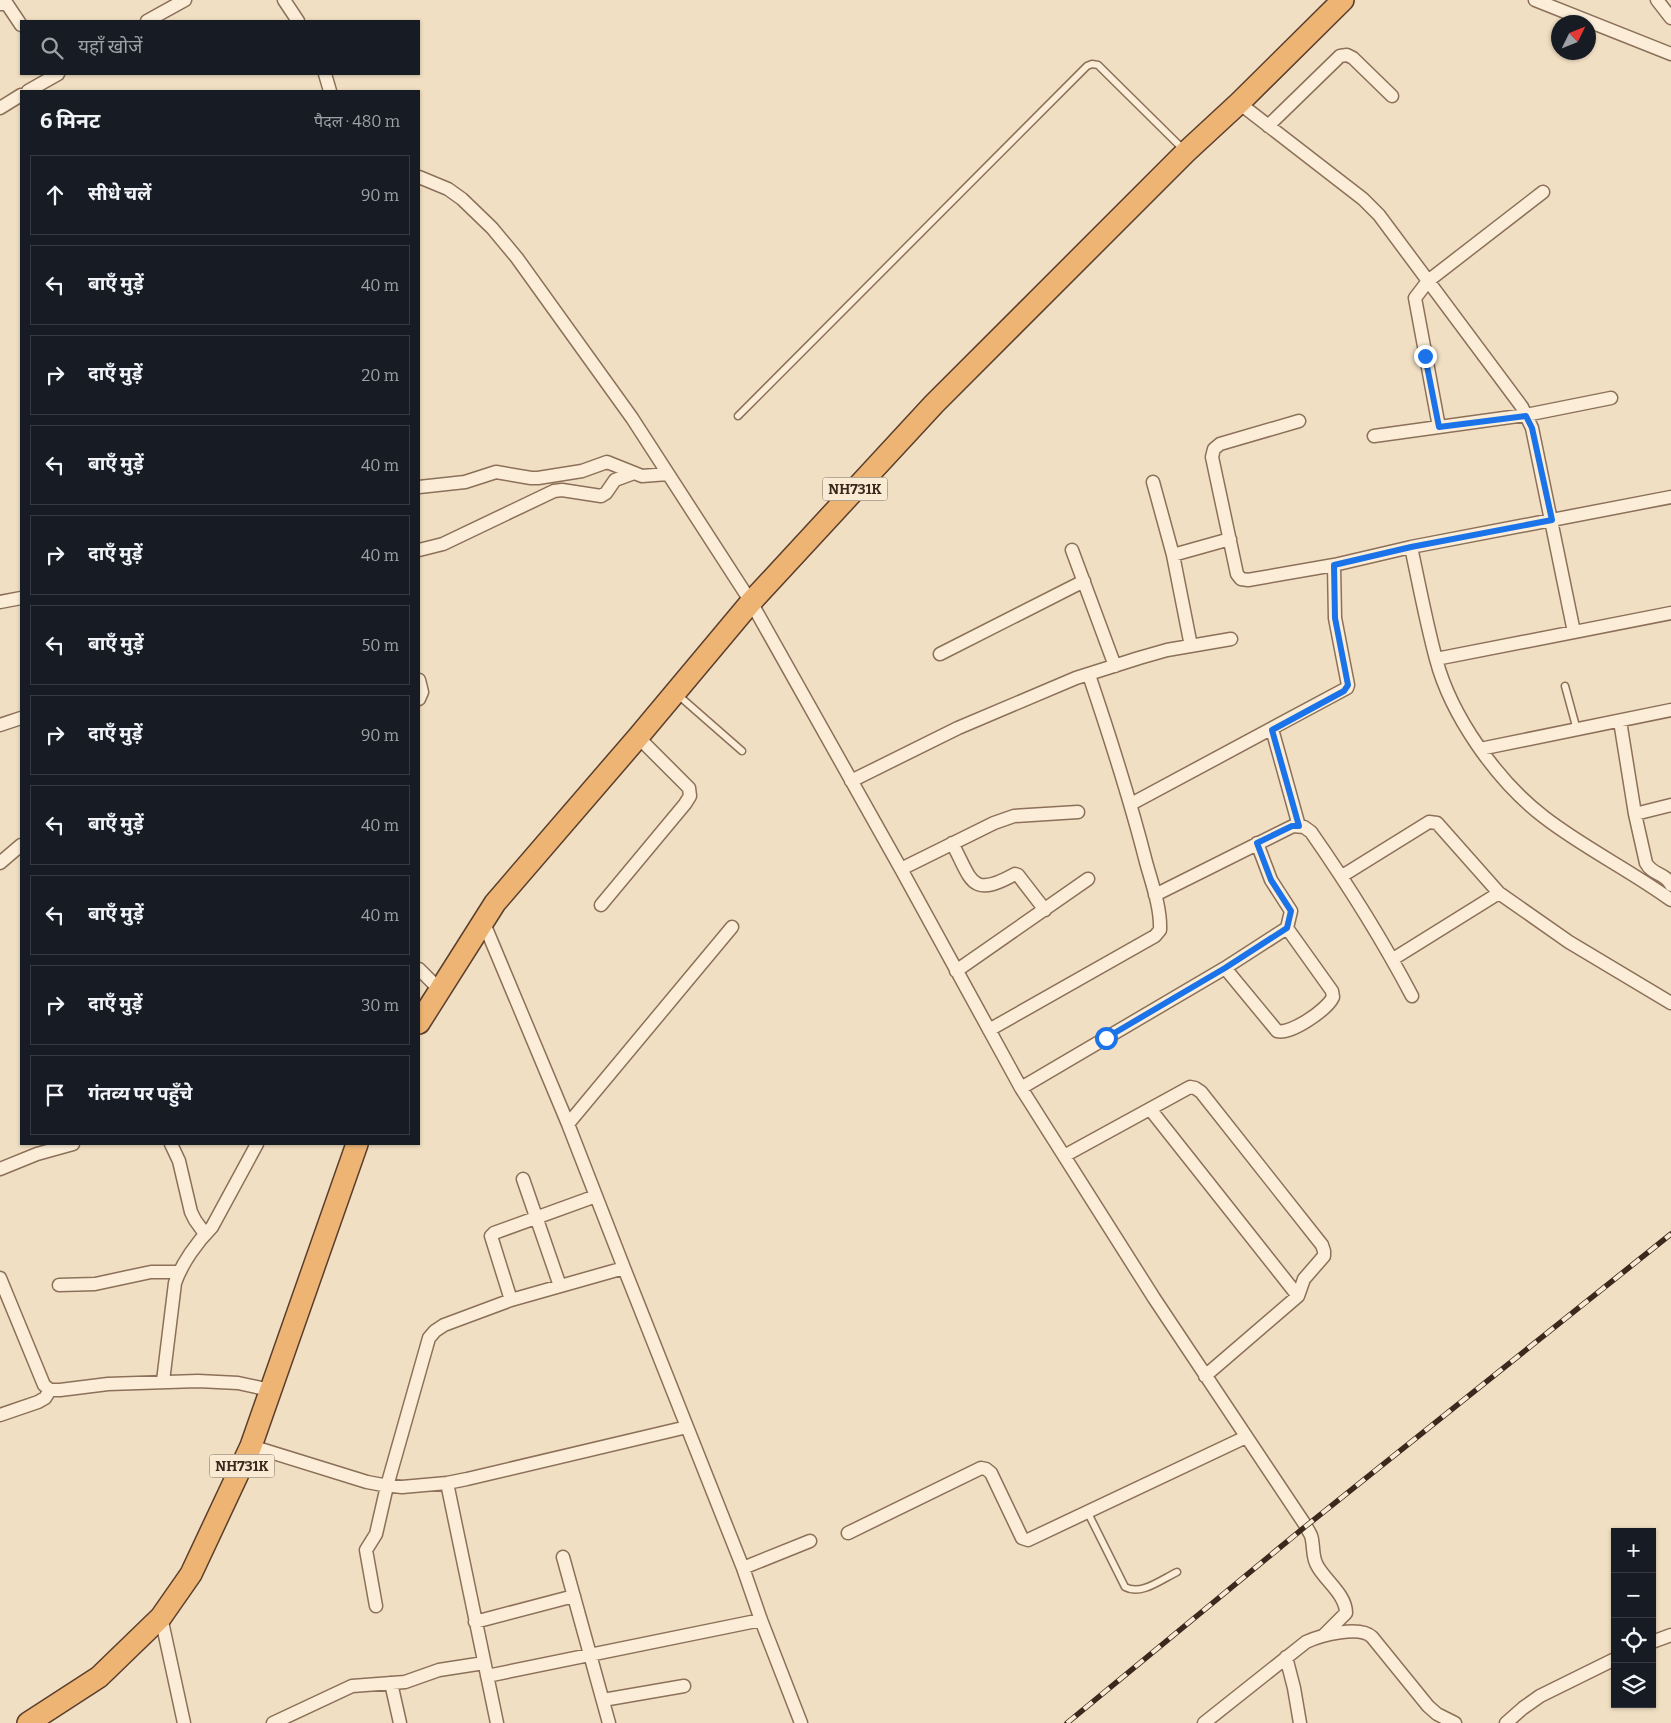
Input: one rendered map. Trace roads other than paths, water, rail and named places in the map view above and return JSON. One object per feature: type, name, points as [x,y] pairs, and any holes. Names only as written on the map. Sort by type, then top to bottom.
[{"type":"highway","name":"NH731K","points":[[420,1021],[495,903],[751,602],[934,404],[1186,152],[1239,103],[1343,0]]},
{"type":"highway","name":"NH731K","points":[[28,1723],[99,1677],[161,1617],[191,1574],[251,1446],[357,1145]]},
{"type":"street","points":[[149,20],[185,0]]},
{"type":"street","points":[[284,0],[297,20]]},
{"type":"street","points":[[1535,0],[1671,54]]},
{"type":"street","points":[[1657,0],[1671,18]]},
{"type":"street","points":[[3,2],[20,25]]},
{"type":"street","points":[[1268,126],[1340,56],[1346,55],[1353,58],[1392,96]]},
{"type":"street","points":[[30,90],[53,75]]},
{"type":"street","points":[[325,75],[330,90]]},
{"type":"street","points":[[0,108],[20,96]]},
{"type":"street","points":[[1239,103],[1363,199],[1379,215],[1522,407],[1532,428],[1574,632]]},
{"type":"street","points":[[420,177],[448,189],[462,199],[492,228],[517,258],[622,404],[751,602],[1021,1088],[1134,1267],[1306,1526],[1312,1538],[1313,1553],[1318,1568],[1343,1600],[1346,1607],[1346,1613],[1324,1635]]},
{"type":"street","points":[[1439,427],[1415,303],[1417,294],[1428,281],[1543,192]]},
{"type":"street","points":[[1374,436],[1526,416],[1611,398]]},
{"type":"street","points":[[1299,421],[1220,444],[1214,449],[1212,457],[1237,574],[1241,579],[1248,580],[1334,565],[1411,547],[1671,497]]},
{"type":"street","points":[[420,487],[466,482],[496,472],[538,478],[582,471],[607,462],[646,476],[668,474]]},
{"type":"street","points":[[420,550],[443,544],[554,491],[562,490],[601,496],[606,493],[615,480],[634,473]]},
{"type":"street","points":[[1153,482],[1172,555],[1191,646]]},
{"type":"street","points":[[1172,555],[1230,539]]},
{"type":"street","points":[[1411,547],[1436,659],[1459,716],[1480,749],[1515,791],[1545,818],[1671,900]]},
{"type":"street","points":[[1072,550],[1115,666]]},
{"type":"street","points":[[1130,804],[1272,730],[1347,688],[1335,618],[1334,565]]},
{"type":"street","points":[[940,654],[1084,580]]},
{"type":"street","points":[[0,602],[20,598]]},
{"type":"street","points":[[1436,659],[1671,613]]},
{"type":"street","points":[[852,781],[958,728],[1076,678],[1139,658],[1230,639]]},
{"type":"street","points":[[989,1030],[1155,936],[1160,930],[1155,895],[1130,804],[1089,675]]},
{"type":"street","points":[[420,684],[422,692],[420,697]]},
{"type":"street","points":[[1480,749],[1671,710]]},
{"type":"street","points":[[0,725],[20,718]]},
{"type":"street","points":[[1620,721],[1635,814],[1646,863],[1654,873],[1665,876],[1671,885]]},
{"type":"street","points":[[1272,730],[1299,826]]},
{"type":"street","points":[[601,905],[690,796],[689,788],[638,737]]},
{"type":"street","points":[[1635,814],[1671,805]]},
{"type":"street","points":[[901,869],[994,823],[1014,816],[1078,812]]},
{"type":"street","points":[[1342,876],[1429,822],[1437,823],[1499,893],[1569,942],[1671,1003]]},
{"type":"street","points":[[1155,895],[1292,826],[1304,827],[1311,832],[1342,876],[1412,996]]},
{"type":"street","points":[[1021,1088],[1225,968],[1287,928],[1291,911],[1271,880],[1257,843]]},
{"type":"street","points":[[952,844],[972,881],[981,886],[994,885],[1015,874],[1018,875],[1045,910]]},
{"type":"street","points":[[0,863],[20,846]]},
{"type":"street","points":[[956,971],[1088,879]]},
{"type":"street","points":[[1392,959],[1499,893]]},
{"type":"street","points":[[483,921],[568,1124],[743,1568],[801,1723]]},
{"type":"street","points":[[568,1124],[732,927]]},
{"type":"street","points":[[1225,968],[1276,1031],[1290,1030],[1325,1008],[1334,997],[1332,991],[1287,928]]},
{"type":"street","points":[[420,970],[440,989]]},
{"type":"street","points":[[1064,1156],[1190,1087],[1195,1088],[1201,1092],[1316,1237],[1324,1251],[1324,1256],[1304,1279],[1298,1296],[1206,1376]]},
{"type":"street","points":[[1150,1109],[1298,1296]]},
{"type":"street","points":[[0,1169],[31,1156],[69,1145]]},
{"type":"street","points":[[171,1145],[179,1161],[189,1207],[194,1220],[205,1234]]},
{"type":"street","points":[[163,1381],[174,1283],[179,1272],[205,1234],[212,1227],[257,1145]]},
{"type":"street","points":[[523,1179],[560,1286]]},
{"type":"street","points":[[511,1300],[491,1236],[494,1233],[596,1196]]},
{"type":"street","points":[[376,1606],[366,1554],[376,1534],[387,1486],[429,1338],[434,1331],[444,1325],[511,1300],[624,1268]]},
{"type":"street","points":[[59,1286],[95,1284],[151,1272],[179,1272]]},
{"type":"street","points":[[0,1278],[44,1385],[50,1390],[163,1381],[238,1383],[270,1390]]},
{"type":"street","points":[[0,1415],[38,1402],[45,1398],[50,1390]]},
{"type":"street","points":[[251,1446],[367,1482],[402,1487],[447,1483],[687,1427]]},
{"type":"street","points":[[848,1534],[981,1468],[991,1473],[1022,1538],[1028,1540],[1246,1437]]},
{"type":"street","points":[[447,1483],[496,1723]]},
{"type":"street","points":[[743,1568],[810,1541]]},
{"type":"street","points":[[563,1557],[609,1723]]},
{"type":"street","points":[[475,1622],[574,1596]]},
{"type":"street","points":[[161,1617],[184,1723]]},
{"type":"street","points":[[486,1676],[761,1620]]},
{"type":"street","points":[[1204,1723],[1306,1642],[1324,1635],[1364,1631],[1369,1634],[1428,1706],[1436,1714],[1455,1723]]},
{"type":"street","points":[[1656,1641],[1671,1635]]},
{"type":"street","points":[[1286,1658],[1294,1688],[1300,1723]]},
{"type":"street","points":[[1506,1723],[1540,1696],[1611,1661]]},
{"type":"street","points":[[273,1723],[352,1686],[405,1682],[438,1670],[484,1663]]},
{"type":"street","points":[[391,1683],[400,1723]]},
{"type":"street","points":[[602,1700],[684,1686]]},
{"type":"street","points":[[1219,1710],[1221,1723]]},
{"type":"lane","points":[[738,416],[1087,66],[1092,64],[1098,65],[1186,152]]},
{"type":"lane","points":[[1565,686],[1577,730]]},
{"type":"lane","points":[[675,693],[742,751]]},
{"type":"lane","points":[[1088,1513],[1125,1587],[1138,1591],[1177,1572]]},
{"type":"railway","points":[[1067,1723],[1306,1526],[1671,1234]]}]
